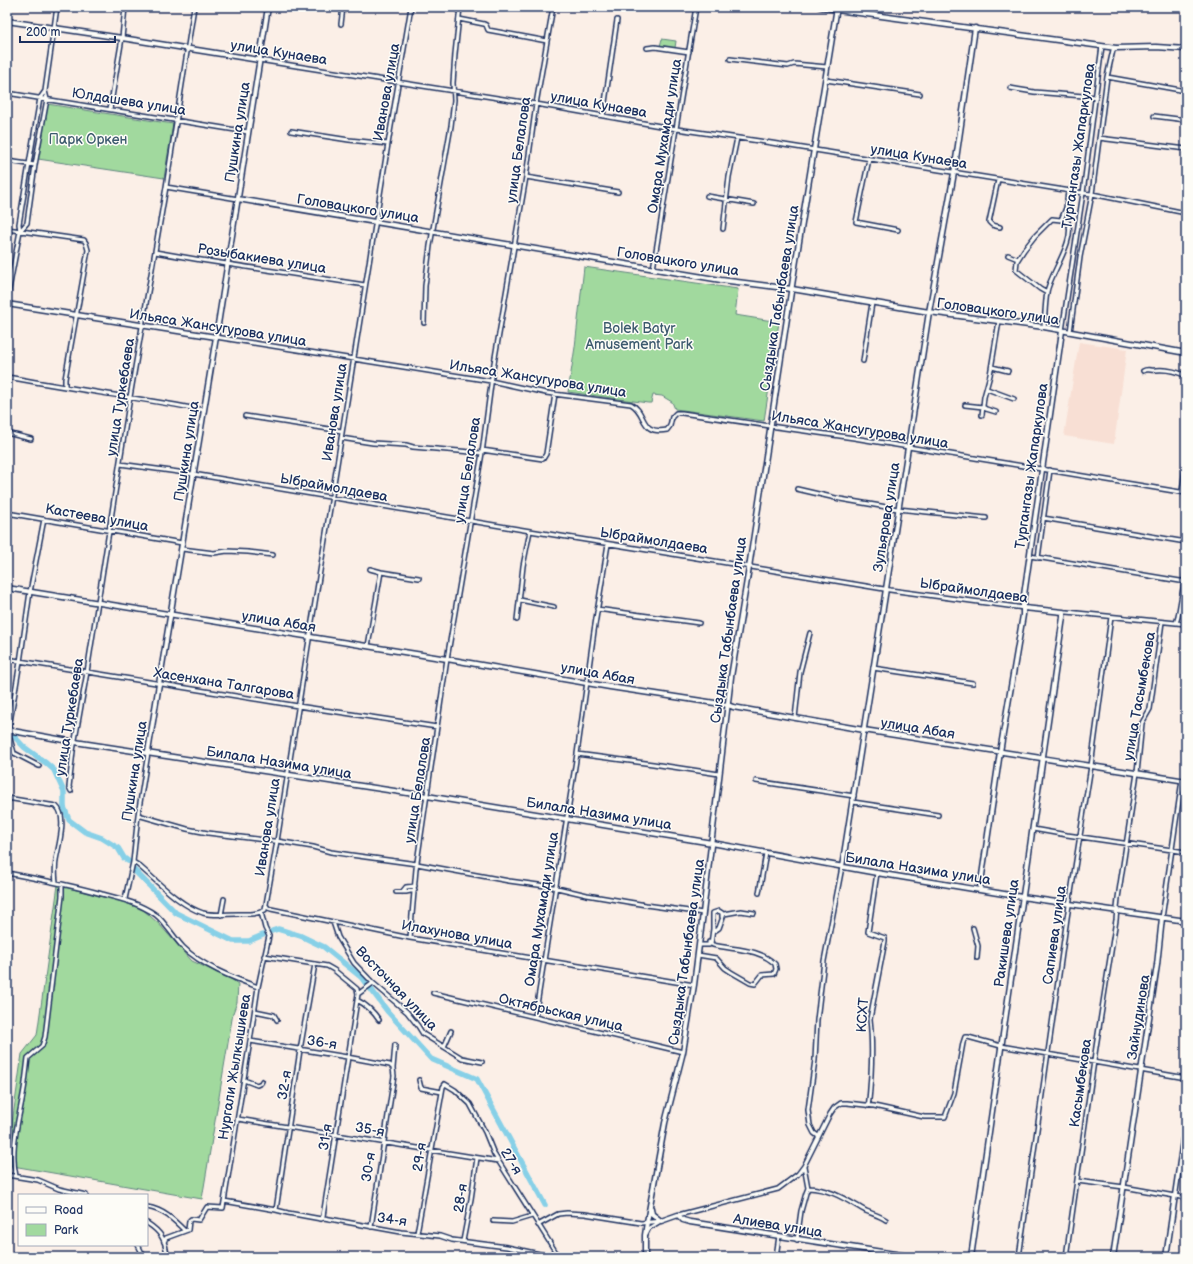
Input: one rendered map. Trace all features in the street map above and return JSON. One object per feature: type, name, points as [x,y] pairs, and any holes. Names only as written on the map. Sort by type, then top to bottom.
[{"type":"street","points":[[20,231],[27,223],[35,165],[47,99],[45,91],[57,7]]},
{"type":"street","points":[[110,109],[122,38],[125,7]]},
{"type":"street","name":"улица Туркебаева","points":[[71,791],[69,787],[70,769],[110,530],[130,397],[177,120],[194,7]]},
{"type":"street","name":"Пушкина улица","points":[[125,899],[133,862],[138,815],[228,264],[268,7]]},
{"type":"street","points":[[341,24],[343,7]]},
{"type":"street","name":"Иванова улица","points":[[261,912],[265,910],[277,841],[375,222],[411,7]]},
{"type":"street","points":[[424,323],[425,286],[454,100],[454,61],[460,7]]},
{"type":"street","name":"улица Белалова","points":[[410,938],[417,864],[437,727],[482,452],[491,381],[515,245],[536,104],[553,7]]},
{"type":"street","name":"Омара Мухамади улица","points":[[653,269],[696,7]]},
{"type":"street","points":[[819,7],[837,8],[1116,48],[1156,47],[1186,49]]},
{"type":"street","name":"Сыздыка Табынбаева улица","points":[[645,1257],[645,1235],[647,1222],[665,1123],[683,1052],[694,985],[731,677],[837,8]]},
{"type":"street","points":[[459,19],[484,24],[488,30],[547,41]]},
{"type":"street","points":[[603,116],[617,20]]},
{"type":"street","name":"улица Кунаева","points":[[7,22],[122,38],[536,104],[677,129],[1083,194],[1092,194],[1186,213]]},
{"type":"street","name":"Зульярова улица","points":[[842,867],[929,312],[954,173],[975,28]]},
{"type":"street","name":"Тургангазы Жапаркулова","points":[[980,889],[1000,752],[1024,608],[1023,602],[1083,194],[1102,46]]},
{"type":"street","points":[[647,48],[655,47],[689,52]]},
{"type":"street","name":"Тургангазы Жапаркулова","points":[[1070,332],[1080,257],[1092,194],[1107,77],[1113,50],[1116,48]]},
{"type":"street","points":[[730,59],[788,66],[794,64],[827,67]]},
{"type":"street","points":[[1107,77],[1186,91]]},
{"type":"street","points":[[826,80],[920,94]]},
{"type":"street","points":[[1010,88],[1034,92],[1096,98]]},
{"type":"street","points":[[7,300],[20,231],[19,224],[40,98],[45,91]]},
{"type":"street","name":"Юлдашева улица","points":[[7,93],[248,132]]},
{"type":"street","points":[[1154,116],[1186,120]]},
{"type":"street","points":[[291,131],[349,140],[388,144]]},
{"type":"street","points":[[722,229],[737,138]]},
{"type":"street","points":[[1099,138],[1186,149]]},
{"type":"street","points":[[869,159],[856,222],[898,230]]},
{"type":"street","points":[[7,161],[35,165]]},
{"type":"street","points":[[526,177],[618,192]]},
{"type":"street","points":[[998,180],[989,222],[992,225],[1000,227]]},
{"type":"street","name":"Головацкого улица","points":[[166,186],[653,269],[792,289],[929,312],[1044,327],[1186,353]]},
{"type":"street","points":[[1061,220],[1066,208],[1068,191]]},
{"type":"street","points":[[707,196],[754,204]]},
{"type":"street","points":[[1044,327],[1047,293],[1050,281],[1059,264],[1069,234],[1070,227],[1068,222],[1061,220],[1052,219],[1035,236],[1018,259],[1016,270],[1047,293]]},
{"type":"street","points":[[7,229],[84,240],[86,243],[88,250],[65,379],[65,387]]},
{"type":"street","name":"Розыбакиева улица","points":[[155,252],[365,285]]},
{"type":"street","points":[[1008,255],[1018,259]]},
{"type":"street","points":[[863,361],[872,303]]},
{"type":"street","name":"Ильяса Жансугурова улица","points":[[7,304],[491,381],[555,394],[631,404],[637,410],[645,424],[655,430],[667,430],[670,426],[672,417],[676,413],[682,413],[854,438],[1184,492]]},
{"type":"street","points":[[982,415],[992,367],[999,321]]},
{"type":"street","points":[[992,367],[1008,370]]},
{"type":"street","points":[[1143,371],[1146,369],[1161,369],[1182,373],[1186,376]]},
{"type":"street","points":[[7,377],[204,410]]},
{"type":"street","points":[[987,389],[1014,399]]},
{"type":"street","points":[[341,438],[373,443],[482,452],[543,459],[546,454],[555,394]]},
{"type":"street","points":[[965,405],[983,407],[996,412]]},
{"type":"street","points":[[245,416],[342,431]]},
{"type":"street","points":[[7,433],[31,439]]},
{"type":"street","points":[[1184,492],[1186,460]]},
{"type":"street","name":"Ыбраймолдаева","points":[[120,464],[193,474],[886,589],[1024,608],[1186,624]]},
{"type":"street","points":[[1038,558],[1050,470]]},
{"type":"street","points":[[797,489],[826,496],[898,509],[986,518]]},
{"type":"street","name":"Кастеева улица","points":[[7,513],[182,543]]},
{"type":"street","points":[[1043,518],[1186,542]]},
{"type":"street","points":[[7,740],[30,592],[44,519]]},
{"type":"street","points":[[517,620],[523,566],[530,531]]},
{"type":"street","name":"Омара Мухамади улица","points":[[535,1017],[577,754],[597,609],[608,544]]},
{"type":"street","points":[[182,548],[214,552],[248,552],[273,556]]},
{"type":"street","points":[[1030,556],[1185,582]]},
{"type":"street","points":[[370,569],[420,578]]},
{"type":"street","points":[[1176,623],[1186,571]]},
{"type":"street","points":[[368,646],[372,632],[381,572]]},
{"type":"street","name":"улица Абая","points":[[7,588],[728,705],[864,730],[1184,780]]},
{"type":"street","points":[[520,600],[554,606]]},
{"type":"street","points":[[597,609],[699,623]]},
{"type":"street","name":"Ракишева улица","points":[[971,1257],[1022,897],[1044,759],[1063,612]]},
{"type":"street","name":"Сапиева улица","points":[[1019,1257],[1069,903],[1091,766],[1111,616]]},
{"type":"street","name":"улица Тасымбекова","points":[[1126,843],[1137,773],[1142,722],[1150,709],[1162,622]]},
{"type":"street","points":[[795,718],[800,672],[810,633]]},
{"type":"street","name":"Хасенхана Талгарова","points":[[7,660],[437,727]]},
{"type":"street","points":[[873,668],[973,683]]},
{"type":"street","points":[[8,731],[14,753],[39,766]]},
{"type":"street","name":"Билала Назима улица","points":[[8,731],[427,796],[712,843],[842,867],[1022,897],[1186,921]]},
{"type":"street","points":[[577,754],[719,774]]},
{"type":"street","name":"Зайнудинова","points":[[1113,1257],[1157,964],[1172,850],[1184,780]]},
{"type":"street","points":[[756,781],[854,796]]},
{"type":"street","points":[[7,798],[56,806],[60,812],[62,820],[55,870],[56,882]]},
{"type":"street","points":[[853,802],[938,815]]},
{"type":"street","points":[[138,815],[187,829],[208,833],[277,841],[314,847],[331,852],[417,864],[556,888],[587,895],[703,913]]},
{"type":"street","points":[[1033,829],[1186,852]]},
{"type":"street","name":"Касымбекова","points":[[1066,1257],[1126,843]]},
{"type":"street","points":[[759,892],[766,853]]},
{"type":"street","points":[[133,862],[173,895],[189,906],[203,913],[221,915],[258,914],[261,912]]},
{"type":"street","points":[[818,1136],[814,1133],[810,1125],[808,1110],[824,961],[842,867]]},
{"type":"street","points":[[7,873],[56,882],[125,899],[157,915],[183,947],[198,960],[212,968],[258,987]]},
{"type":"street","name":"КСХТ","points":[[868,1106],[872,1056],[872,1031],[870,1019],[885,941],[883,936],[868,932],[877,873]]},
{"type":"street","points":[[16,1176],[14,1158],[15,1143],[28,1058],[42,1046],[45,1037],[62,896],[62,884]]},
{"type":"street","points":[[402,892],[406,887],[415,886]]},
{"type":"street","points":[[396,892],[415,890]]},
{"type":"street","points":[[221,915],[224,899]]},
{"type":"street","name":"Илахунова улица","points":[[266,905],[271,909],[410,938],[694,985]]},
{"type":"street","points":[[698,955],[716,958],[725,968],[750,983],[756,984],[762,975],[774,974],[776,969],[775,964],[764,957],[711,944],[712,933],[713,913],[719,911],[722,913],[722,917],[719,928],[712,933],[709,945],[699,945]]},
{"type":"street","points":[[722,917],[724,914],[741,911],[754,914]]},
{"type":"street","name":"Нургали Жылкышиева","points":[[224,1201],[258,987],[269,936],[265,928],[261,912]]},
{"type":"street","name":"Восточная улица","points":[[333,922],[338,937],[354,963],[373,983],[407,1012],[418,1026],[422,1034],[462,1058],[482,1062]]},
{"type":"street","points":[[973,928],[978,946],[977,958]]},
{"type":"street","points":[[264,956],[327,966],[334,970],[357,990],[358,994],[373,983]]},
{"type":"street","name":"32-я","points":[[276,1210],[300,1050],[315,964]]},
{"type":"street","name":"Октябрьская улица","points":[[433,993],[683,1052]]},
{"type":"street","name":"31-я","points":[[321,1219],[358,994]]},
{"type":"street","points":[[356,1000],[371,1009],[379,1020]]},
{"type":"street","points":[[255,1011],[274,1015],[277,1020]]},
{"type":"street","points":[[444,1047],[451,1032]]},
{"type":"street","points":[[538,1225],[558,1214],[568,1213],[585,1214],[641,1223],[660,1221],[688,1212],[778,1189],[798,1174],[804,1166],[818,1136],[834,1108],[841,1103],[880,1107],[912,1115],[945,1117],[954,1093],[964,1037],[1001,1046],[1186,1078]]},
{"type":"street","name":"36-я","points":[[250,1041],[390,1065]]},
{"type":"street","name":"30-я","points":[[371,1227],[394,1076],[393,1068],[395,1045]]},
{"type":"street","points":[[393,1068],[390,1065],[394,1062]]},
{"type":"street","points":[[244,1080],[257,1085],[262,1082]]},
{"type":"street","points":[[419,1080],[421,1088],[442,1092]]},
{"type":"street","name":"29-я","points":[[417,1233],[431,1150],[443,1087],[445,1084]]},
{"type":"street","name":"27-я","points":[[445,1084],[455,1090],[470,1104],[498,1161],[522,1197],[556,1254]]},
{"type":"street","name":"35-я","points":[[238,1119],[498,1161]]},
{"type":"street","points":[[1166,1257],[1186,1120]]},
{"type":"street","name":"28-я","points":[[463,1241],[477,1158]]},
{"type":"street","points":[[797,1240],[801,1211],[808,1188],[804,1166]]},
{"type":"street","points":[[7,1174],[38,1180],[59,1189],[82,1194]]},
{"type":"street","points":[[1077,1181],[1124,1187],[1186,1198]]},
{"type":"street","points":[[808,1188],[825,1190],[837,1194],[886,1220]]},
{"type":"street","points":[[164,1242],[166,1238],[188,1230],[189,1221],[191,1219],[200,1220],[207,1207],[223,1208],[224,1201]]},
{"type":"street","name":"34-я","points":[[224,1201],[321,1219],[507,1247],[544,1255],[556,1254]]},
{"type":"street","points":[[650,1206],[652,1214],[660,1221]]},
{"type":"street","points":[[148,1207],[158,1209],[174,1220],[185,1231]]},
{"type":"street","points":[[323,1214],[327,1219]]},
{"type":"street","points":[[493,1221],[512,1222],[532,1216]]},
{"type":"street","name":"Алиева улица","points":[[678,1216],[683,1220],[690,1222],[797,1240],[914,1257]]},
{"type":"street","points":[[645,1235],[649,1228],[660,1221]]},
{"type":"street","points":[[148,1223],[156,1229],[163,1238],[167,1257]]},
{"type":"street","points":[[776,1257],[779,1236]]},
{"type":"street","points":[[138,1246],[144,1257]]},
{"type":"street","points":[[556,1254],[561,1257]]},
{"type":"shaded area","points":[[1079,342],[1127,349],[1114,444],[1064,436]]},
{"type":"green space","points":[[662,39],[676,41],[675,48],[660,46]]},
{"type":"green space","name":"Парк Оркен","points":[[47,104],[173,124],[164,178],[38,159]]},
{"type":"green space","name":"Bolek Batyr Amusement Park","points":[[584,267],[738,289],[735,315],[779,322],[764,421],[675,409],[672,402],[662,396],[653,395],[651,403],[648,403],[568,392],[575,347]]},
{"type":"green space","points":[[58,885],[140,907],[159,924],[192,961],[231,979],[238,984],[237,1002],[233,1013],[202,1199],[7,1165],[22,1054],[37,1035]]},
{"type":"waterway","points":[[11,733],[24,747],[54,770],[64,792],[64,807],[69,820],[85,832],[102,838],[118,848],[124,858],[128,861]]},
{"type":"waterway","points":[[134,870],[176,913],[233,941],[249,941],[263,935]]},
{"type":"waterway","points":[[272,931],[278,929],[301,936],[324,947],[361,977],[366,984]]},
{"type":"waterway","points":[[370,988],[388,1012],[431,1059],[477,1079],[545,1205]]}]
